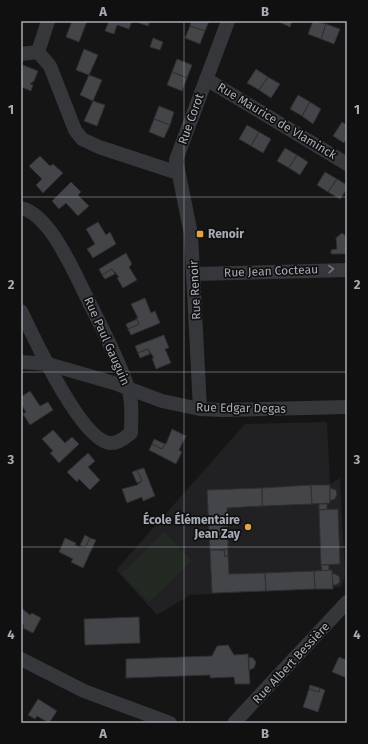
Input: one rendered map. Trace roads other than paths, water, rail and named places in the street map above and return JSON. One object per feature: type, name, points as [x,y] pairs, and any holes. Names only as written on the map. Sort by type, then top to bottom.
[{"type":"street","points":[[38,52],[48,21]]},
{"type":"street","name":"Rue Corot","points":[[178,173],[176,160],[228,21]]},
{"type":"street","points":[[21,54],[38,52]]},
{"type":"street","points":[[38,52],[50,66],[75,130],[82,139],[99,147],[178,173]]},
{"type":"street","name":"Rue Maurice de Vlaminck","points":[[206,79],[347,164]]},
{"type":"street","name":"Rue Renoir","points":[[178,173],[188,215],[194,274],[200,409]]},
{"type":"street","name":"Rue Paul Gauguin","points":[[21,208],[27,209],[38,217],[51,232],[67,257],[108,339],[129,389],[132,417],[131,433],[119,442],[109,443],[97,436],[79,416],[62,391],[21,312]]},
{"type":"street","name":"Rue Jean Cocteau","points":[[194,274],[347,270]]},
{"type":"street","name":"Rue Edgar Degas","points":[[21,362],[48,364],[129,389],[162,401],[200,409],[223,410],[347,407]]},
{"type":"street","name":"Rue Albert Bessière","points":[[234,723],[347,602]]},
{"type":"street","points":[[21,659],[84,690],[170,723]]},
{"type":"place","name":"Renoir","points":[[200,234]]},
{"type":"place","name":"École Élémentaire Jean Zay","points":[[248,527]]}]
